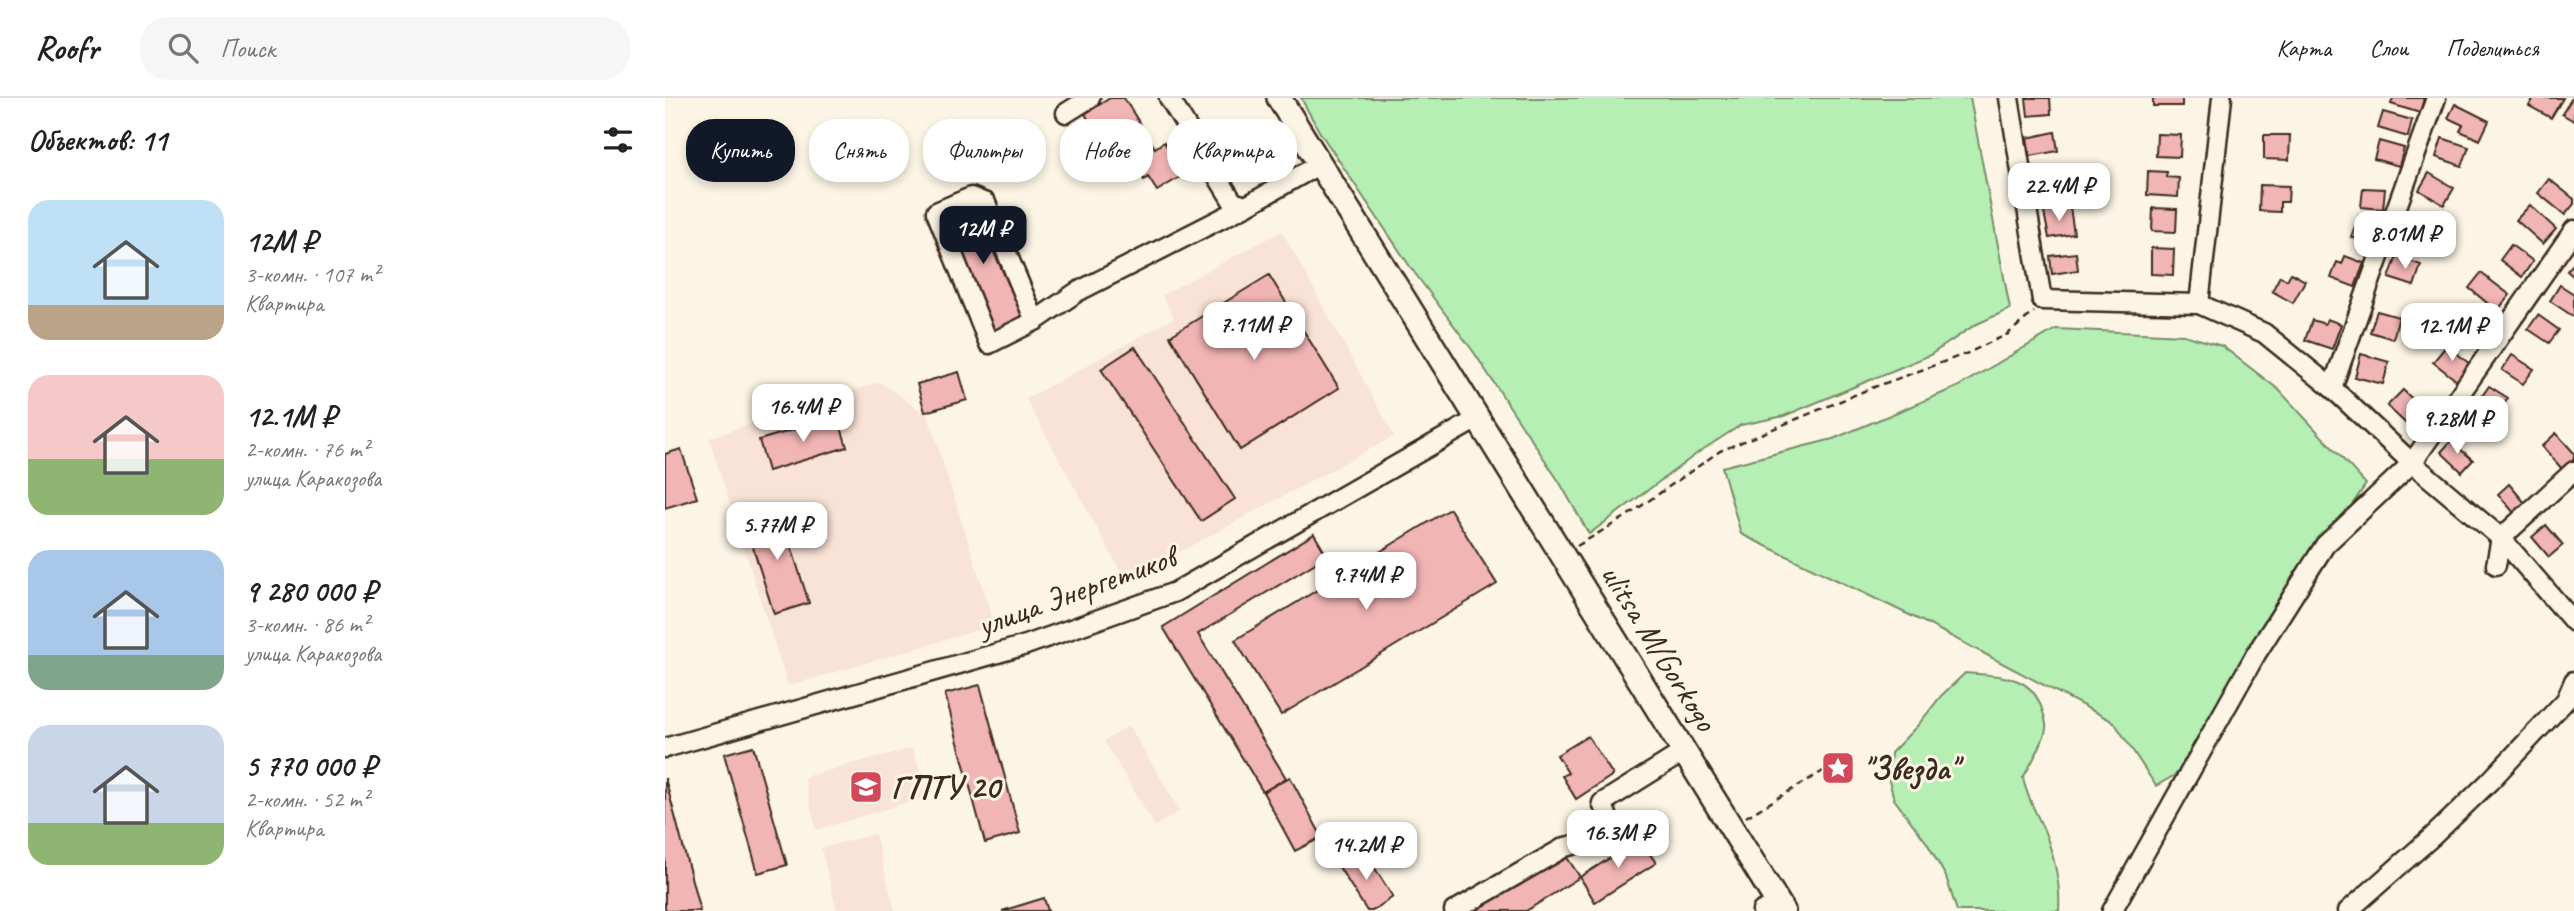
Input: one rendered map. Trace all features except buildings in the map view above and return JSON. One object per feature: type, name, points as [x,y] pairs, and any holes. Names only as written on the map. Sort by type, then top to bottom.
[{"type":"main road","name":"ulitsa M/Gorkogo","points":[[1279,98],[1731,826],[1775,908]]},
{"type":"street","points":[[1066,113],[1090,98]]},
{"type":"street","points":[[1169,98],[1233,202],[1246,206]]},
{"type":"street","points":[[2010,98],[2042,300],[2199,304],[2264,333],[2332,388],[2412,463],[2501,538],[2574,622]]},
{"type":"street","points":[[2199,304],[2223,98]]},
{"type":"street","points":[[2332,388],[2435,98]]},
{"type":"street","points":[[1035,321],[986,203],[971,197],[936,212],[989,344],[1035,321],[1077,292],[1246,206],[1320,164]]},
{"type":"street","points":[[2112,911],[2256,654],[2325,545],[2412,463],[2574,230]]},
{"type":"street","name":"улица Энергетиков","points":[[665,748],[1026,645],[1175,592],[1477,419]]},
{"type":"street","points":[[2496,565],[2501,538],[2574,471]]},
{"type":"street","points":[[2348,911],[2490,781],[2566,700],[2574,681]]},
{"type":"street","points":[[1454,911],[1565,847],[1577,844],[1606,827],[1609,820],[1602,803],[1685,751]]},
{"type":"path","points":[[1577,546],[1627,516],[1720,451],[1909,373],[1968,353],[2016,329],[2042,300]]},
{"type":"path","points":[[1731,826],[1830,767]]},
{"type":"shaded area","points":[[1282,231],[1394,436],[1126,581],[1026,399],[1174,318],[1162,295]]},
{"type":"shaded area","points":[[880,382],[928,416],[995,625],[788,686],[709,438]]},
{"type":"shaded area","points":[[1129,726],[1180,811],[1155,826],[1104,741]]},
{"type":"shaded area","name":"ГПТУ 20","points":[[912,748],[929,796],[816,830],[804,777]]},
{"type":"shaded area","name":"ГПТУ 20","points":[[875,834],[895,911],[837,911],[821,848]]},
{"type":"green space","points":[[1301,98],[1970,98],[2010,309],[1975,325],[1930,355],[1784,416],[1741,425],[1699,452],[1589,534],[1560,483],[1473,351],[1411,268],[1319,131]]},
{"type":"green space","points":[[2056,329],[2184,335],[2222,346],[2279,390],[2366,484],[2317,557],[2242,659],[2197,762],[2156,786],[2114,722],[1926,623],[1741,534],[1722,467],[1833,439],[1957,387]]},
{"type":"green space","points":[[1965,673],[2001,676],[2021,683],[2037,697],[2042,709],[2046,729],[2023,778],[2052,854],[2058,882],[2059,911],[1957,911],[1946,877],[1927,843],[1894,799],[1888,777],[1891,753]]},
{"type":"place","name":"\"Звезда\"","points":[[1838,768]]},
{"type":"place","name":"ГПТУ 20","points":[[866,787]]}]
